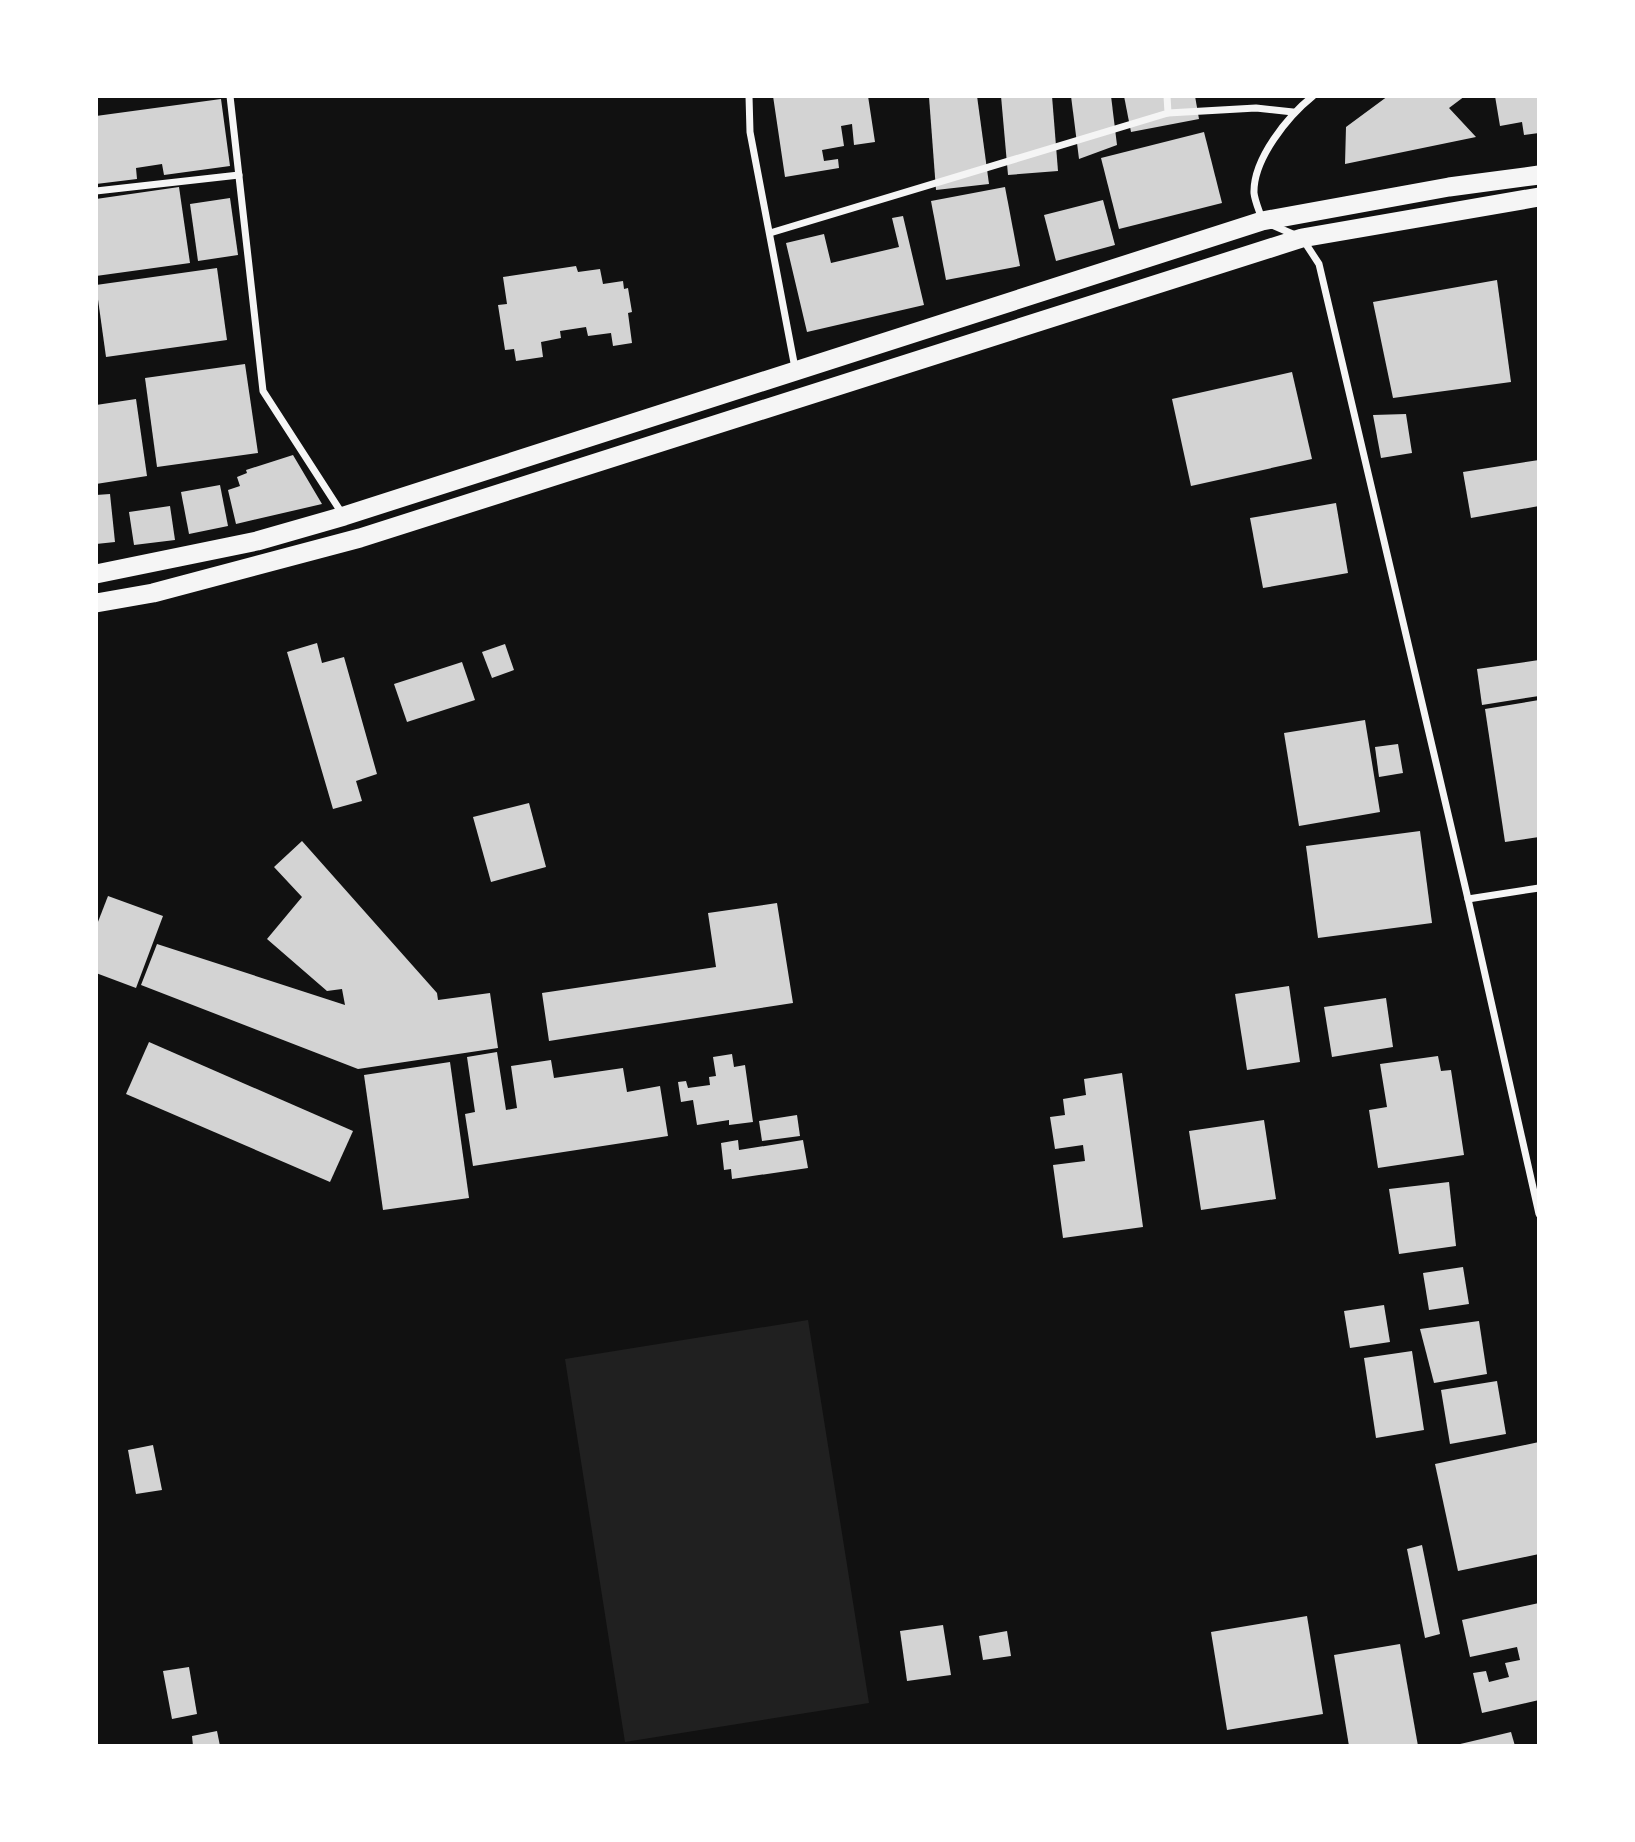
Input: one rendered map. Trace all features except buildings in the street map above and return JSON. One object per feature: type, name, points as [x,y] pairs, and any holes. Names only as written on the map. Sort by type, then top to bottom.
[{"type":"highway","points":[[96,574],[257,541],[344,516],[1262,221],[1449,187],[1539,176]]},
{"type":"highway","points":[[96,603],[153,593],[360,538],[1302,238],[1539,197]]},
{"type":"street","points":[[230,96],[263,391],[344,516]]},
{"type":"street","points":[[749,96],[750,132],[795,372]]},
{"type":"street","points":[[1167,96],[1168,113]]},
{"type":"street","points":[[1313,96],[1293,112],[1259,165],[1254,194],[1262,221],[1302,238],[1319,264],[1539,1214]]},
{"type":"street","points":[[770,233],[1168,113],[1256,108],[1293,112]]},
{"type":"street","points":[[96,191],[239,175]]},
{"type":"street","points":[[1468,899],[1539,888]]},
{"type":"shaded area","points":[[808,1320],[869,1703],[625,1742],[565,1359]]}]
